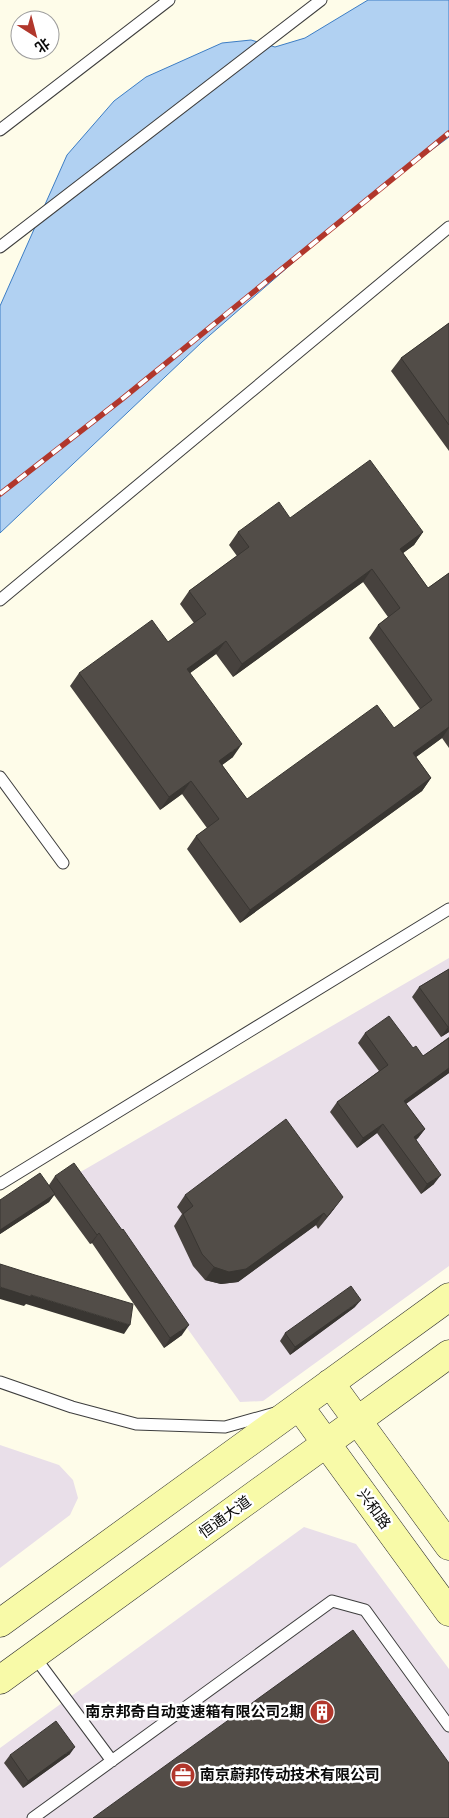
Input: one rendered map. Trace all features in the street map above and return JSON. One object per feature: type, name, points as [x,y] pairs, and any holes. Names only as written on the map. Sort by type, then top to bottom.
[{"type":"main road","points":[[0,1623],[449,1297]]},
{"type":"main road","name":"恒通大道","points":[[0,1680],[449,1354]]},
{"type":"main road","points":[[330,1383],[449,1546]]},
{"type":"main road","name":"兴和路","points":[[299,1406],[449,1612]]},
{"type":"lane","points":[[0,130],[169,0]]},
{"type":"lane","points":[[0,247],[321,0]]},
{"type":"lane","points":[[0,600],[449,227]]},
{"type":"lane","points":[[0,777],[63,863]]},
{"type":"lane","points":[[0,1184],[449,909]]},
{"type":"lane","points":[[0,1382],[72,1407],[136,1424],[225,1428],[299,1406]]},
{"type":"lane","points":[[33,1818],[332,1601],[365,1610],[449,1726]]},
{"type":"lane","points":[[34,1656],[112,1761]]},
{"type":"shaded area","points":[[449,958],[449,1266],[263,1401],[240,1402],[77,1174]]},
{"type":"shaded area","points":[[0,1445],[59,1465],[73,1480],[78,1498],[70,1515],[0,1568]]},
{"type":"shaded area","points":[[304,1527],[356,1544],[449,1669],[449,1818],[0,1818],[0,1748]]},
{"type":"water","points":[[368,0],[449,0],[449,137],[366,199],[202,342],[0,533],[0,306],[67,155],[114,101],[146,77],[222,43],[251,40],[275,47],[305,38]]},
{"type":"building","points":[[449,323],[449,425],[401,358]]},
{"type":"building","points":[[370,460],[423,532],[400,549],[428,588],[449,573],[449,727],[413,753],[431,778],[250,910],[196,836],[219,819],[191,781],[169,797],[79,673],[152,620],[168,642],[206,614],[189,591],[249,547],[238,532],[279,502],[290,518]],"holes":[[[372,569],[400,608],[378,625],[432,700],[394,728],[377,705],[247,799],[219,761],[242,744],[187,669],[226,641],[242,664]]]},
{"type":"building","points":[[449,969],[449,1027],[448,1027],[419,987]]},
{"type":"building","points":[[389,1016],[413,1048],[416,1046],[423,1056],[449,1038],[449,1068],[404,1101],[425,1129],[414,1137],[441,1175],[427,1184],[383,1124],[363,1138],[337,1102],[388,1065],[365,1033]]},
{"type":"building","points":[[286,1119],[343,1197],[327,1217],[324,1213],[246,1269],[229,1272],[214,1267],[202,1254],[183,1214],[193,1206],[185,1195]]},
{"type":"building","points":[[74,1163],[123,1229],[189,1325],[170,1338],[99,1233],[97,1235],[55,1176]]},
{"type":"building","points":[[40,1173],[55,1194],[0,1230],[0,1200]]},
{"type":"building","points":[[0,1264],[133,1304],[130,1325],[0,1287]]},
{"type":"building","points":[[351,1286],[361,1300],[295,1347],[285,1333]]},
{"type":"building","name":"南京邦奇自动变速箱有限公司2期","points":[[353,1630],[449,1763],[449,1818],[93,1818]]},
{"type":"building","points":[[56,1721],[75,1747],[28,1781],[10,1755]]},
{"type":"railway","points":[[0,494],[122,399],[449,133]]},
{"type":"place","name":"南京邦奇自动变速箱有限公司2期","points":[[322,1712]]},
{"type":"place","name":"南京蔚邦传动技术有限公司","points":[[183,1775]]}]
